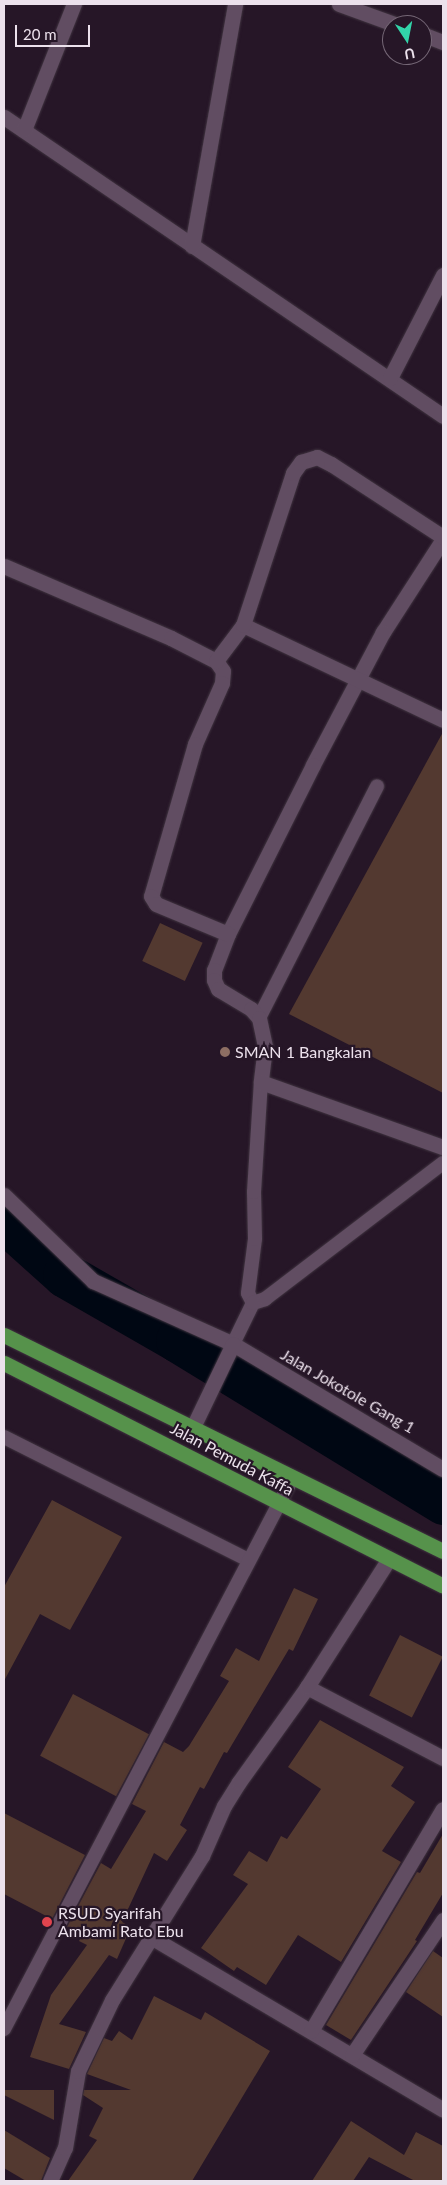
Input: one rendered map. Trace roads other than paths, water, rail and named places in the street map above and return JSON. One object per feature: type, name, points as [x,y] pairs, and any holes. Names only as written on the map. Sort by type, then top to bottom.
[{"type":"highway","name":"Jalan Pemuda Kaffa","points":[[4,1335],[193,1427],[292,1479],[443,1551]]},
{"type":"highway","name":"Jalan Pemuda Kaffa","points":[[4,1363],[206,1463],[279,1504],[443,1586]]},
{"type":"street","points":[[24,130],[74,4]]},
{"type":"street","points":[[192,246],[235,4]]},
{"type":"street","points":[[339,4],[382,20]]},
{"type":"street","points":[[4,117],[192,246],[390,378],[443,416]]},
{"type":"street","points":[[390,378],[443,277]]},
{"type":"street","points":[[216,662],[243,624],[293,472],[301,462],[317,457],[331,464],[443,538],[383,632],[228,934],[214,970],[214,980],[218,989],[251,1009],[259,1018],[265,1047],[261,1082],[443,1147]]},
{"type":"street","points":[[4,566],[171,638],[216,662],[223,671],[222,683],[194,744],[152,896],[156,904],[228,934]]},
{"type":"street","points":[[243,624],[360,678],[443,720]]},
{"type":"street","name":"Jalan Jokotole Gang 1","points":[[4,1195],[93,1281],[230,1349],[443,1469]]},
{"type":"street","points":[[193,1427],[230,1349]]},
{"type":"street","points":[[50,2181],[65,2148],[78,2071],[112,2000],[202,1856],[224,1806],[239,1782],[307,1687],[389,1560]]},
{"type":"street","points":[[307,1687],[443,1758]]},
{"type":"street","points":[[311,2031],[443,1809]]},
{"type":"street","points":[[352,2055],[443,1920]]},
{"type":"street","points":[[151,1938],[443,2110]]},
{"type":"lane","points":[[259,1018],[378,786]]},
{"type":"lane","points":[[253,1303],[248,1293],[255,1239],[254,1192],[261,1082]]},
{"type":"lane","points":[[230,1349],[253,1303],[265,1299],[443,1163]]},
{"type":"lane","points":[[4,1437],[247,1560]]},
{"type":"lane","points":[[4,2029],[247,1560],[292,1479]]},
{"type":"waterway","points":[[4,1220],[65,1275],[178,1340],[443,1502]]},
{"type":"place","name":"SMAN 1 Bangkalan","points":[[225,1052]]},
{"type":"place","name":"RSUD Syarifah Ambami Rato Ebu","points":[[47,1922]]}]
